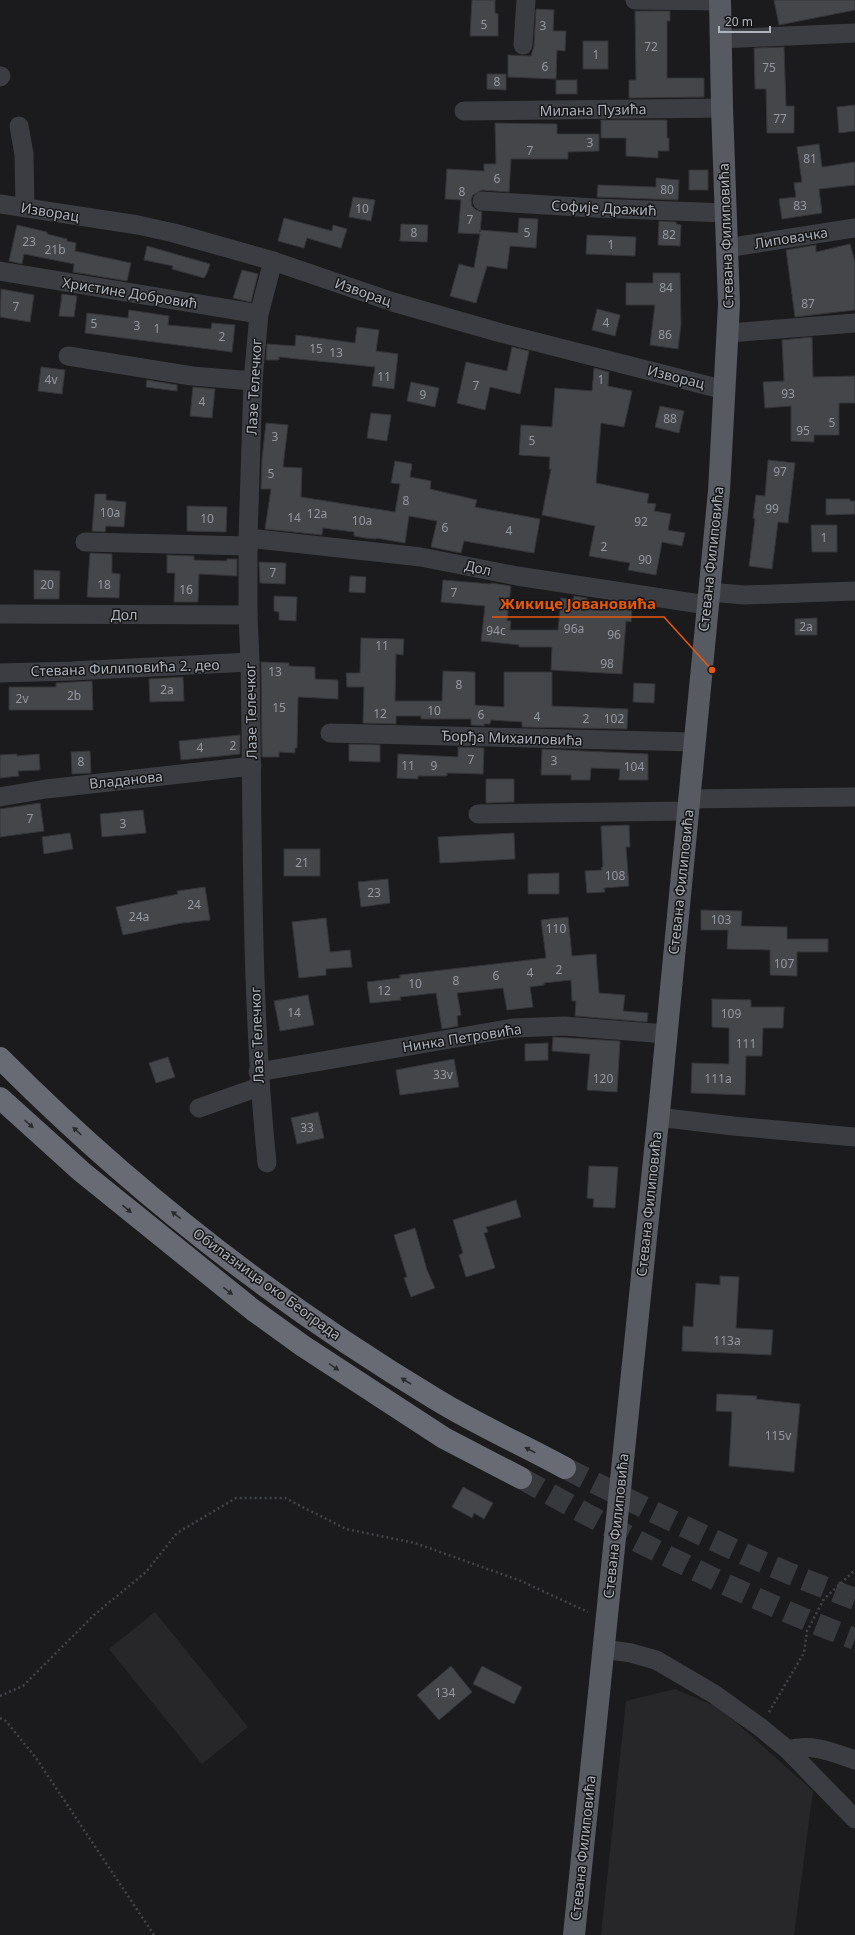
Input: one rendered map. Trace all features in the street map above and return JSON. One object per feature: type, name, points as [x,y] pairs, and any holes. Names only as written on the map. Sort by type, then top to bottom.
[{"type":"highway","name":"Обилазница око Београда","points":[[0,1058],[68,1124],[126,1175],[228,1257],[285,1299],[385,1368],[439,1401],[565,1468]]},
{"type":"highway","name":"Обилазница око Београда","points":[[0,1098],[87,1176],[196,1266],[272,1324],[363,1386],[438,1434],[521,1478]]},
{"type":"main road","name":"Стевана Филиповића","points":[[574,1935],[658,1117],[718,491],[729,333],[720,1]]},
{"type":"street","points":[[523,45],[526,0]]},
{"type":"street","points":[[635,0],[720,1]]},
{"type":"street","points":[[720,39],[855,33]]},
{"type":"street","name":"Милана Пузића","points":[[464,111],[722,108]]},
{"type":"street","points":[[19,126],[24,154],[25,208]]},
{"type":"street","name":"Софије Дражић","points":[[482,201],[595,208],[726,212]]},
{"type":"street","name":"Изворац","points":[[0,204],[138,225],[273,261],[392,302],[501,333],[725,390]]},
{"type":"street","name":"Липовачка","points":[[726,248],[855,228]]},
{"type":"street","name":"Лазе Телечког","points":[[267,1163],[259,1080],[254,957],[252,766],[248,616],[253,381],[259,314],[273,261]]},
{"type":"street","name":"Христине Добровић","points":[[0,271],[259,314]]},
{"type":"street","points":[[729,333],[855,324]]},
{"type":"street","points":[[68,356],[192,376],[253,381]]},
{"type":"street","name":"Дол","points":[[85,542],[249,542],[421,557],[517,576],[707,598],[744,595],[855,591]]},
{"type":"street","name":"Дол","points":[[0,614],[248,616]]},
{"type":"street","name":"Стевана Филиповића 2. део","points":[[0,672],[72,671],[250,662]]},
{"type":"street","name":"Ђорђа Михаиловића","points":[[330,732],[694,742]]},
{"type":"street","name":"Владанова","points":[[0,797],[46,789],[252,766]]},
{"type":"street","points":[[478,814],[855,797]]},
{"type":"street","name":"Нинка Петровића","points":[[199,1108],[259,1080],[513,1028],[564,1026],[666,1034]]},
{"type":"street","name":"Стевана Филиповића","points":[[658,1117],[733,1126],[855,1137]]},
{"type":"street","points":[[604,1649],[631,1653],[656,1660],[714,1694],[760,1727],[788,1750],[855,1819]]},
{"type":"street","points":[[788,1750],[799,1747],[818,1748],[855,1760]]},
{"type":"path","points":[[0,1696],[23,1686],[94,1615],[146,1572],[177,1533],[236,1498],[285,1498],[346,1529],[422,1546],[521,1581],[607,1621]]},
{"type":"path","points":[[760,1727],[804,1653],[807,1631],[824,1599],[855,1570]]},
{"type":"path","points":[[0,1718],[6,1721],[36,1758],[154,1935]]},
{"type":"shaded area","points":[[155,1612],[248,1727],[202,1764],[109,1649]]},
{"type":"shaded area","points":[[675,1689],[720,1708],[813,1791],[794,1935],[601,1935],[626,1701]]},
{"type":"building","points":[[472,0],[495,0],[495,13],[498,14],[498,36],[470,36]]},
{"type":"building","points":[[774,0],[855,0],[855,10],[779,25]]},
{"type":"building","points":[[536,9],[554,10],[553,31],[566,31],[565,51],[557,50],[556,79],[508,77],[508,55],[531,56],[534,46]]},
{"type":"building","points":[[635,11],[670,11],[670,21],[667,21],[667,78],[704,78],[704,97],[629,98],[629,80],[636,80]]},
{"type":"building","points":[[583,41],[608,41],[608,69],[583,69]]},
{"type":"building","points":[[784,47],[786,106],[794,106],[794,133],[767,133],[766,89],[755,89],[754,48]]},
{"type":"building","points":[[487,74],[506,74],[506,90],[487,89]]},
{"type":"building","points":[[556,80],[577,80],[577,94],[556,94]]},
{"type":"building","points":[[855,105],[855,131],[839,133],[837,107]]},
{"type":"building","points":[[601,120],[667,120],[669,151],[658,151],[658,158],[626,156],[626,138],[601,138]]},
{"type":"building","points":[[495,123],[557,124],[557,134],[599,134],[599,151],[568,152],[568,159],[511,159],[509,192],[482,190],[473,195],[471,200],[472,206],[476,210],[482,212],[480,230],[518,233],[519,218],[538,219],[536,248],[510,246],[507,269],[487,266],[476,303],[450,296],[459,264],[474,268],[480,234],[458,233],[461,200],[445,199],[447,169],[484,171],[484,164],[496,164]]},
{"type":"building","points":[[819,144],[822,167],[855,162],[855,185],[819,189],[822,213],[782,219],[779,199],[796,197],[794,183],[802,182],[797,147]]},
{"type":"building","points":[[689,170],[708,170],[708,190],[689,190]]},
{"type":"building","points":[[656,178],[679,180],[678,200],[597,197],[598,185],[656,187]]},
{"type":"building","points":[[353,197],[375,200],[371,221],[349,217]]},
{"type":"building","points":[[284,218],[332,231],[333,225],[347,229],[341,248],[307,238],[304,248],[278,241]]},
{"type":"building","points":[[659,221],[676,222],[676,224],[681,225],[680,246],[658,245]]},
{"type":"building","points":[[401,224],[428,225],[427,242],[400,241]]},
{"type":"building","points":[[17,225],[47,232],[47,234],[76,243],[75,251],[131,263],[127,281],[73,272],[74,264],[24,254],[22,264],[9,261]]},
{"type":"building","points":[[587,235],[636,237],[635,256],[586,254]]},
{"type":"building","points":[[850,244],[855,262],[855,310],[795,317],[786,250],[816,245],[816,252]]},
{"type":"building","points":[[147,246],[210,264],[207,273],[204,278],[172,269],[173,266],[144,260]]},
{"type":"building","points":[[242,270],[258,274],[251,302],[233,298]]},
{"type":"building","points":[[653,273],[680,273],[681,324],[678,349],[650,345],[655,305],[626,305],[626,283],[653,283]]},
{"type":"building","points":[[1,289],[34,295],[30,322],[0,317]]},
{"type":"building","points":[[62,294],[77,296],[74,317],[59,316]]},
{"type":"building","points":[[597,309],[620,315],[615,336],[592,330]]},
{"type":"building","points":[[129,310],[169,316],[168,325],[211,329],[212,323],[235,325],[232,352],[85,333],[87,313],[128,318]]},
{"type":"building","points":[[357,327],[379,330],[376,351],[398,354],[394,389],[372,386],[375,367],[279,357],[279,360],[266,360],[267,344],[295,346],[296,335],[355,343]]},
{"type":"building","points":[[812,337],[813,377],[855,376],[855,403],[839,403],[839,435],[814,435],[814,442],[791,441],[791,406],[765,408],[763,382],[784,381],[782,340]]},
{"type":"building","points":[[512,347],[529,351],[520,394],[490,387],[485,410],[457,403],[466,362],[507,371]]},
{"type":"building","points":[[41,367],[65,370],[62,394],[38,391]]},
{"type":"building","points":[[594,368],[609,372],[608,386],[632,391],[624,427],[601,423],[596,483],[649,494],[647,503],[656,504],[654,511],[671,514],[668,530],[685,533],[682,546],[662,542],[656,575],[628,570],[630,563],[589,556],[595,526],[542,515],[551,469],[549,469],[550,457],[519,455],[521,425],[552,427],[555,388],[592,391]]},
{"type":"building","points":[[147,380],[177,385],[177,391],[146,387]]},
{"type":"building","points":[[411,382],[439,388],[435,407],[407,401]]},
{"type":"building","points":[[193,387],[215,389],[212,418],[190,416]]},
{"type":"building","points":[[660,406],[684,411],[679,433],[655,427]]},
{"type":"building","points":[[371,413],[391,415],[387,441],[367,438]]},
{"type":"building","points":[[266,423],[288,425],[283,467],[302,468],[301,497],[395,512],[400,484],[391,483],[395,461],[412,464],[410,477],[431,481],[430,489],[477,500],[475,507],[540,519],[534,553],[464,541],[461,553],[431,547],[437,521],[409,516],[405,543],[354,536],[354,532],[323,528],[322,535],[265,529],[271,489],[261,489],[262,459]]},
{"type":"building","points":[[768,460],[795,463],[788,523],[778,522],[772,569],[749,566],[755,519],[753,518],[756,495],[765,496]]},
{"type":"building","points":[[95,494],[106,494],[106,500],[126,502],[124,527],[106,526],[105,532],[92,531]]},
{"type":"building","points":[[826,499],[850,499],[850,501],[855,501],[855,514],[826,515]]},
{"type":"building","points":[[187,506],[227,507],[226,532],[187,531]]},
{"type":"building","points":[[811,525],[837,525],[837,552],[812,552]]},
{"type":"building","points":[[90,553],[112,554],[112,573],[120,574],[119,598],[87,597]]},
{"type":"building","points":[[167,555],[194,556],[194,560],[227,561],[227,559],[237,559],[237,576],[199,574],[198,602],[174,602],[175,573],[167,573]]},
{"type":"building","points":[[259,562],[286,563],[285,584],[260,583]]},
{"type":"building","points":[[34,570],[60,571],[59,599],[34,599]]},
{"type":"building","points":[[350,576],[366,577],[365,593],[349,592]]},
{"type":"building","points":[[443,580],[491,583],[511,586],[507,621],[511,621],[510,630],[558,630],[561,598],[573,600],[574,596],[587,598],[587,601],[632,605],[631,622],[626,621],[622,674],[551,670],[552,647],[519,647],[519,645],[481,641],[485,606],[441,602]]},
{"type":"building","points":[[274,596],[297,597],[296,621],[279,620],[279,612],[274,611]]},
{"type":"building","points":[[817,618],[817,635],[795,635],[795,619]]},
{"type":"building","points":[[361,638],[404,639],[403,655],[396,654],[395,701],[442,701],[443,671],[475,672],[475,705],[504,707],[504,672],[552,672],[552,706],[628,709],[627,729],[522,727],[522,722],[491,720],[490,724],[484,724],[484,726],[471,725],[471,719],[421,719],[421,716],[396,716],[396,724],[363,723],[364,687],[347,687],[346,673],[360,673]]},
{"type":"building","points":[[261,662],[289,663],[289,666],[315,667],[315,679],[338,680],[338,699],[298,697],[297,748],[295,748],[295,753],[279,752],[279,757],[262,757]]},
{"type":"building","points":[[183,677],[184,701],[150,702],[149,679]]},
{"type":"building","points":[[92,681],[93,710],[9,710],[9,687],[56,687],[56,683]]},
{"type":"building","points":[[634,683],[655,684],[654,703],[633,702]]},
{"type":"building","points":[[240,735],[240,754],[181,760],[179,741]]},
{"type":"building","points":[[349,744],[380,745],[380,762],[349,761]]},
{"type":"building","points":[[458,747],[484,748],[483,774],[447,773],[447,776],[418,776],[418,779],[397,778],[398,754],[458,757]]},
{"type":"building","points":[[542,749],[648,754],[648,780],[619,780],[620,769],[591,768],[590,780],[571,780],[571,775],[541,775]]},
{"type":"building","points":[[90,751],[91,773],[72,774],[71,752]]},
{"type":"building","points":[[17,754],[17,756],[39,754],[40,770],[18,771],[19,776],[0,778],[0,755]]},
{"type":"building","points":[[486,779],[514,779],[514,802],[486,803]]},
{"type":"building","points":[[40,803],[44,831],[0,837],[0,809]]},
{"type":"building","points":[[143,810],[146,833],[102,837],[100,814]]},
{"type":"building","points":[[629,825],[630,847],[626,847],[629,886],[604,888],[605,892],[587,893],[585,871],[602,870],[601,867],[603,867],[601,826]]},
{"type":"building","points":[[70,833],[73,849],[44,854],[42,837]]},
{"type":"building","points":[[514,833],[515,859],[440,863],[438,837]]},
{"type":"building","points":[[284,849],[320,849],[320,876],[284,876]]},
{"type":"building","points":[[559,873],[559,894],[528,894],[528,874]]},
{"type":"building","points":[[388,879],[390,903],[361,907],[358,882]]},
{"type":"building","points":[[205,887],[210,920],[182,923],[123,935],[116,907],[178,894],[177,891]]},
{"type":"building","points":[[701,910],[742,911],[741,926],[787,927],[787,939],[828,939],[828,952],[797,952],[797,976],[770,975],[770,950],[727,949],[728,930],[701,930]]},
{"type":"building","points":[[568,917],[572,956],[596,954],[599,993],[625,995],[623,1011],[648,1013],[647,1022],[575,1016],[576,1001],[572,1001],[571,980],[544,983],[544,985],[530,987],[533,1007],[507,1010],[503,988],[457,993],[461,1015],[457,1016],[458,1026],[442,1029],[436,993],[400,997],[401,1000],[370,1003],[367,982],[400,978],[400,975],[546,958],[541,920]]},
{"type":"building","points":[[326,918],[330,952],[350,950],[352,967],[326,969],[326,975],[299,978],[292,922]]},
{"type":"building","points":[[308,995],[314,1025],[280,1031],[274,1001]]},
{"type":"building","points":[[712,999],[751,1000],[751,1007],[784,1007],[783,1028],[763,1028],[762,1056],[746,1056],[745,1095],[691,1093],[692,1063],[729,1064],[729,1028],[712,1027]]},
{"type":"building","points":[[553,1037],[620,1041],[617,1092],[587,1090],[590,1054],[552,1051]]},
{"type":"building","points":[[548,1043],[548,1060],[525,1061],[525,1044]]},
{"type":"building","points":[[168,1057],[175,1077],[156,1083],[149,1063]]},
{"type":"building","points":[[454,1059],[459,1087],[400,1095],[396,1070]]},
{"type":"building","points":[[318,1112],[324,1138],[297,1144],[291,1118]]},
{"type":"building","points":[[589,1166],[618,1167],[615,1208],[593,1207],[594,1199],[587,1198]]},
{"type":"building","points":[[516,1200],[521,1217],[486,1227],[488,1232],[484,1233],[495,1268],[466,1277],[459,1255],[463,1253],[453,1220]]},
{"type":"building","points":[[415,1228],[427,1270],[435,1288],[411,1297],[404,1278],[407,1277],[394,1235]]},
{"type":"building","points":[[720,1276],[739,1277],[736,1328],[773,1330],[771,1355],[682,1351],[683,1326],[693,1327],[696,1283],[720,1285]]},
{"type":"building","points":[[717,1394],[757,1396],[756,1399],[800,1404],[794,1472],[729,1466],[732,1412],[716,1411]]},
{"type":"building","points":[[463,1487],[493,1503],[484,1519],[474,1513],[472,1518],[452,1507]]},
{"type":"building","points":[[451,1666],[472,1692],[439,1720],[417,1695]]},
{"type":"building","points":[[482,1666],[522,1687],[514,1704],[473,1684]]},
{"type":"tunnel","points":[[565,1468],[672,1521],[745,1554],[855,1599]]},
{"type":"tunnel","points":[[521,1478],[602,1523],[685,1565],[769,1604],[855,1639]]},
{"type":"place","name":"Жикице Јовановића","points":[[712,670]]}]
